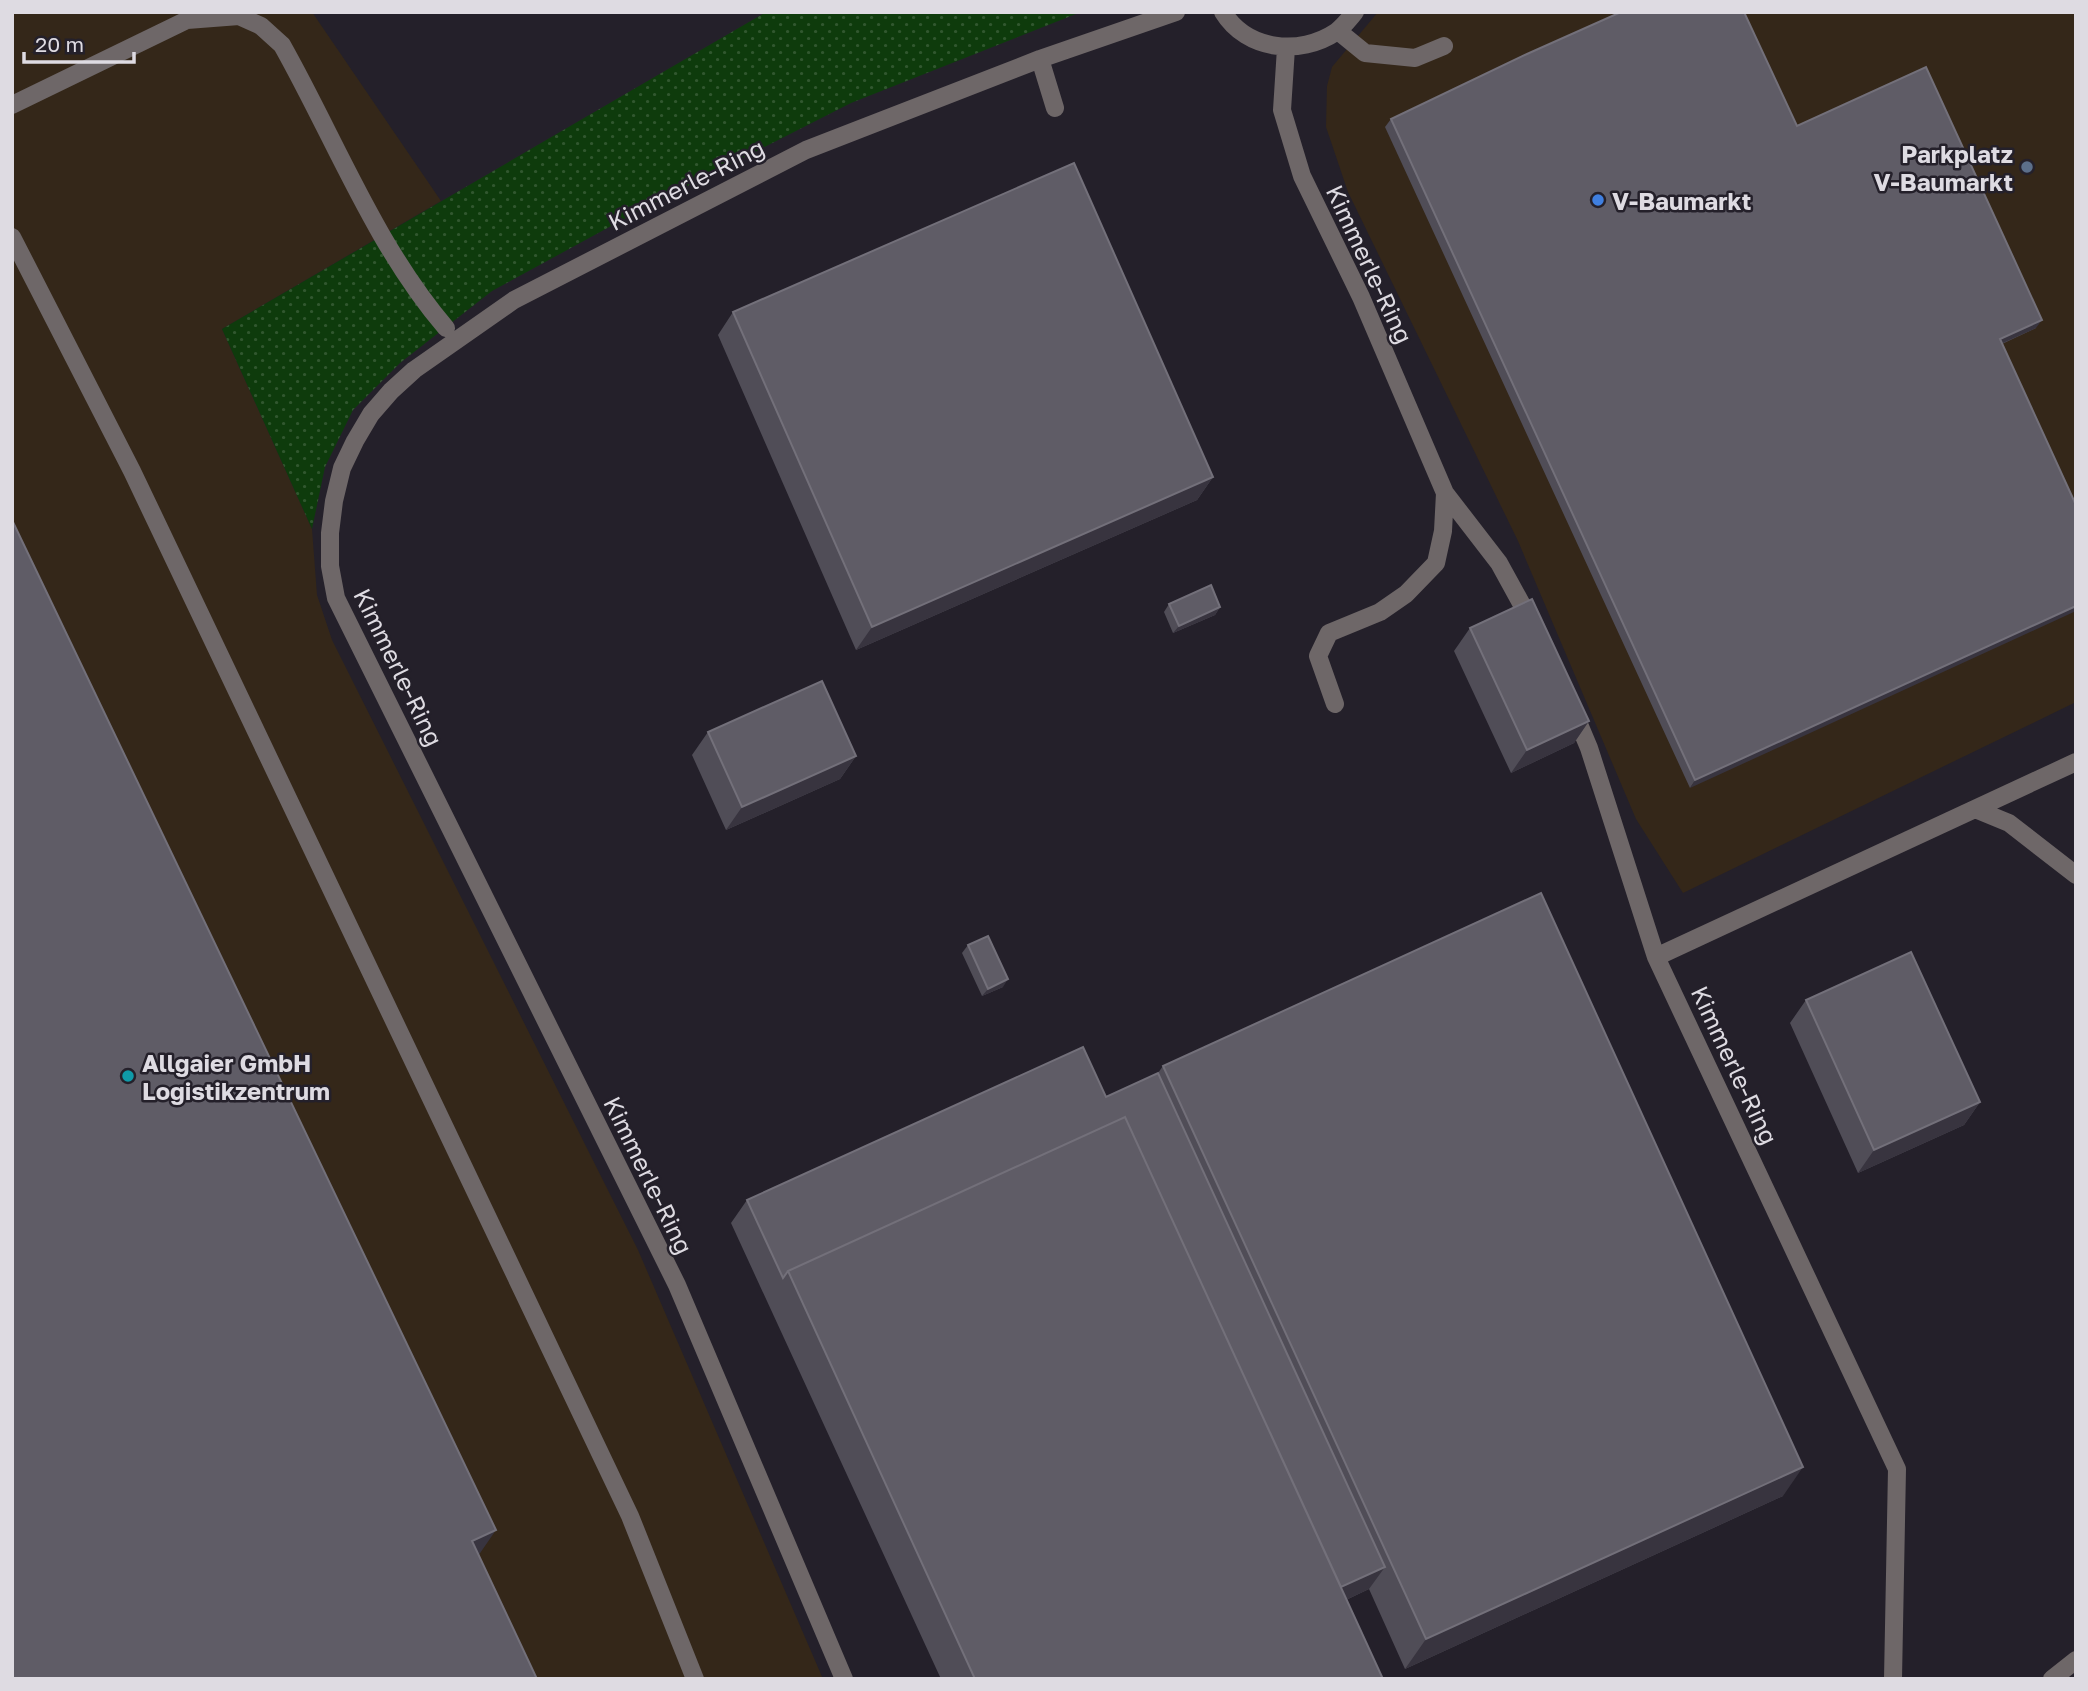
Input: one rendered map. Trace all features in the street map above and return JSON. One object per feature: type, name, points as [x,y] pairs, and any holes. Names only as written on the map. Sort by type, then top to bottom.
[{"type":"street","name":"Kimmerle-Ring","points":[[844,1679],[677,1285],[336,598],[330,566],[334,501],[342,468],[355,441],[371,414],[391,391],[414,370],[514,300],[806,150],[1040,59],[1176,12]]},
{"type":"street","points":[[1223,12],[1243,34],[1264,44],[1286,48],[1314,44],[1338,31],[1355,12]]},
{"type":"street","points":[[12,105],[187,20],[239,16],[261,26],[282,45],[395,256],[421,299],[446,328]]},
{"type":"street","points":[[1338,31],[1365,53],[1415,58],[1444,47]]},
{"type":"street","name":"Kimmerle-Ring","points":[[1286,48],[1282,110],[1302,176],[1361,297],[1445,494],[1499,563],[1542,641]]},
{"type":"street","points":[[1040,59],[1055,108]]},
{"type":"street","points":[[12,237],[138,484],[630,1516],[695,1679]]},
{"type":"street","name":"Kimmerle-Ring","points":[[1335,704],[1318,656],[1329,633],[1366,620],[1406,594],[1436,563],[1443,531],[1445,494]]},
{"type":"street","name":"Kimmerle-Ring","points":[[1569,700],[1589,748],[1657,957],[1896,1469],[1893,1679]]},
{"type":"street","points":[[1657,957],[2076,762]]},
{"type":"street","points":[[1975,809],[2009,823],[2076,875]]},
{"type":"street","points":[[2052,1679],[2076,1660]]},
{"type":"shaded area","points":[[12,12],[312,12],[441,201],[222,329],[312,529],[317,595],[332,640],[638,1250],[823,1679],[12,1679]]},
{"type":"shaded area","points":[[1378,12],[2076,12],[2076,702],[1683,893],[1636,819],[1518,541],[1348,192],[1326,127],[1327,86],[1332,67]]},
{"type":"green space","points":[[766,12],[1081,12],[851,103],[646,207],[492,291],[400,363],[353,410],[325,467],[312,529],[222,329]]},
{"type":"building","points":[[1621,12],[1744,12],[1797,126],[1926,67],[2042,320],[2000,339],[2076,505],[2076,606],[1695,780],[1391,119]]},
{"type":"building","points":[[1074,163],[1213,477],[872,627],[733,312]]},
{"type":"building","name":"Allgaier GmbH Logistikzentrum","points":[[12,520],[496,1530],[472,1541],[537,1679],[12,1679]]},
{"type":"building","points":[[1211,585],[1220,607],[1179,626],[1169,604]]},
{"type":"building","points":[[1532,599],[1589,721],[1527,750],[1470,628]]},
{"type":"building","points":[[822,681],[856,756],[742,807],[708,732]]},
{"type":"building","points":[[1541,893],[1803,1467],[1426,1639],[1163,1066]]},
{"type":"building","points":[[988,936],[1008,979],[988,989],[968,945]]},
{"type":"building","points":[[1911,952],[1980,1102],[1874,1150],[1806,1000]]},
{"type":"building","points":[[1083,1047],[1106,1097],[1158,1073],[1385,1567],[1341,1587],[1125,1117],[788,1271],[783,1278],[747,1200]]},
{"type":"building","points":[[1125,1117],[1383,1679],[975,1679],[788,1271]]},
{"type":"place","name":"Parkplatz V-Baumarkt","points":[[2027,167]]},
{"type":"place","name":"V-Baumarkt","points":[[1598,200]]},
{"type":"place","name":"Allgaier GmbH Logistikzentrum","points":[[128,1076]]}]
